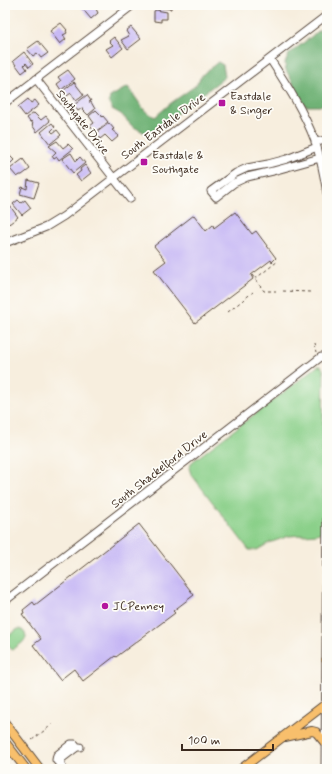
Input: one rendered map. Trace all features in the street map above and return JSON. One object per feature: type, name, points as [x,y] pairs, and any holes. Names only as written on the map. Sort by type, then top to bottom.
[{"type":"main road","points":[[240,769],[327,703]]},
{"type":"main road","points":[[5,723],[40,769]]},
{"type":"main road","points":[[280,738],[312,731],[316,732],[326,744]]},
{"type":"main road","points":[[5,742],[26,769]]},
{"type":"street","points":[[5,103],[133,5]]},
{"type":"street","name":"South Eastdale Drive","points":[[5,243],[53,223],[327,15]]},
{"type":"street","points":[[270,59],[306,121],[316,144],[327,193]]},
{"type":"street","name":"Southgate Drive","points":[[36,79],[130,199]]},
{"type":"street","points":[[320,158],[273,172],[247,176],[234,183],[216,197],[211,191],[236,173],[247,168],[287,159],[327,140]]},
{"type":"street","name":"South Shackelford Drive","points":[[5,601],[277,390],[321,357],[327,358]]},
{"type":"street","points":[[326,769],[327,504]]},
{"type":"street","points":[[63,769],[60,760],[74,745]]},
{"type":"path","points":[[255,279],[278,261]]},
{"type":"path","points":[[252,275],[264,291],[276,291]]},
{"type":"path","points":[[284,291],[310,292]]},
{"type":"path","points":[[228,312],[253,292]]},
{"type":"path","points":[[314,345],[316,356]]},
{"type":"path","points":[[32,740],[53,724]]},
{"type":"green space","points":[[321,29],[326,43],[327,53],[327,102],[320,106],[305,106],[286,70],[285,63],[289,54]]},
{"type":"green space","points":[[218,62],[223,65],[225,77],[149,135],[132,126],[121,114],[112,109],[109,102],[110,97],[128,87],[145,111],[155,117],[171,103],[195,86],[203,74]]},
{"type":"green space","points":[[318,366],[321,366],[324,371],[322,532],[317,534],[289,536],[269,543],[257,550],[249,550],[191,474],[189,468],[192,462]]},
{"type":"green space","points":[[18,629],[24,632],[26,638],[12,650],[5,638]]},
{"type":"building","points":[[84,5],[94,5],[98,13],[91,19],[81,7]]},
{"type":"building","points":[[162,5],[171,5],[171,9],[162,8]]},
{"type":"building","points":[[154,11],[167,12],[167,19],[161,19],[161,22],[154,21]]},
{"type":"building","points":[[61,23],[67,30],[67,33],[63,35],[66,39],[60,44],[50,31]]},
{"type":"building","points":[[131,27],[141,39],[128,49],[121,40],[129,36],[126,31]]},
{"type":"building","points":[[114,37],[123,48],[112,57],[106,49],[113,45],[109,41]]},
{"type":"building","points":[[38,41],[48,53],[41,58],[37,53],[33,56],[27,49]]},
{"type":"building","points":[[24,52],[33,64],[29,67],[26,63],[24,65],[27,69],[22,73],[13,61]]},
{"type":"building","points":[[68,70],[75,79],[61,90],[57,84],[61,81],[58,77]]},
{"type":"building","points":[[74,82],[84,95],[76,101],[71,93],[67,96],[63,91]]},
{"type":"building","points":[[87,95],[91,101],[89,102],[91,102],[95,109],[88,115],[82,108],[78,111],[74,105]]},
{"type":"building","points":[[28,99],[31,103],[35,100],[39,105],[25,116],[18,107]]},
{"type":"building","points":[[96,110],[108,122],[95,132],[90,126],[94,123],[89,116]]},
{"type":"building","points":[[34,113],[41,120],[46,116],[50,121],[37,132],[31,121],[30,122],[27,118]]},
{"type":"building","points":[[52,123],[55,127],[51,131],[53,133],[57,130],[61,135],[50,144],[41,132]]},
{"type":"building","points":[[109,123],[114,129],[112,130],[119,136],[112,142],[105,135],[100,139],[96,133]]},
{"type":"building","points":[[57,141],[63,148],[68,144],[73,149],[59,160],[57,157],[54,159],[52,156],[56,152],[49,146]]},
{"type":"building","points":[[71,153],[76,161],[80,157],[85,163],[73,173],[62,159]]},
{"type":"building","points":[[9,155],[14,160],[6,168],[5,158]]},
{"type":"building","points":[[23,159],[30,169],[17,177],[10,169]]},
{"type":"building","points":[[85,165],[91,173],[81,181],[76,175]]},
{"type":"building","points":[[28,180],[39,183],[34,198],[20,194],[22,187],[27,189]]},
{"type":"building","points":[[18,200],[21,203],[25,200],[31,208],[22,215],[13,204]]},
{"type":"building","points":[[10,206],[18,217],[9,224],[5,218],[5,210]]},
{"type":"building","points":[[235,212],[252,234],[256,231],[276,258],[251,275],[253,279],[195,323],[154,270],[166,261],[154,246],[194,215],[206,231],[213,225],[214,228]]},
{"type":"building","points":[[139,524],[194,595],[173,611],[175,613],[83,681],[74,669],[60,680],[33,645],[41,639],[22,614],[24,613],[23,610],[33,602],[35,605]]},
{"type":"place","name":"Eastdale & Singer","points":[[222,103]]},
{"type":"place","name":"Eastdale & Southgate","points":[[144,162]]},
{"type":"place","name":"JCPenney","points":[[105,606]]}]
